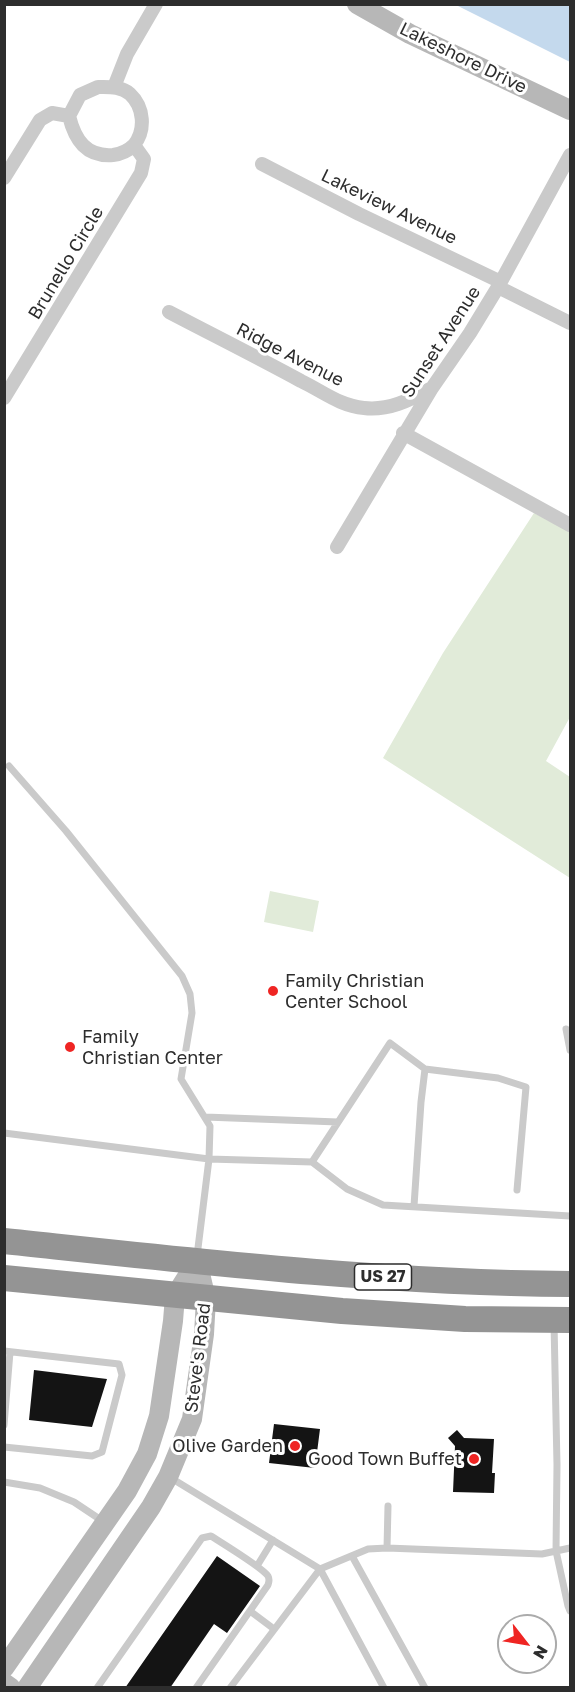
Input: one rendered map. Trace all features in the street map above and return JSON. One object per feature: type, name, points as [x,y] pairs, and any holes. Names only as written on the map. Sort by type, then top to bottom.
[{"type":"highway","name":"US 27","points":[[4,1241],[371,1277],[570,1284]]},
{"type":"highway","name":"US 27","points":[[4,1278],[342,1311],[465,1319],[562,1321]]},
{"type":"street","points":[[134,145],[122,154],[101,156],[84,146],[74,133],[69,116],[80,95],[98,87],[114,87],[128,54],[156,4]]},
{"type":"street","name":"Lakeshore Drive","points":[[357,4],[411,34],[570,110]]},
{"type":"street","name":"Brunello Circle","points":[[4,398],[141,173],[144,159],[134,145],[143,126],[139,107],[129,93],[114,87]]},
{"type":"street","points":[[4,178],[40,120],[52,113],[69,116]]},
{"type":"street","name":"Sunset Avenue","points":[[337,547],[403,433],[499,285],[570,155]]},
{"type":"street","name":"Lakeview Avenue","points":[[262,164],[570,323]]},
{"type":"street","name":"Ridge Avenue","points":[[169,312],[331,398],[351,406],[365,409],[391,406],[412,399],[432,388]]},
{"type":"street","points":[[403,433],[570,525]]},
{"type":"street","name":"Steve's Road","points":[[4,1668],[105,1523],[135,1478],[147,1454],[156,1429],[165,1385],[175,1296],[197,1261]]},
{"type":"street","name":"Steve's Road","points":[[27,1688],[151,1507],[168,1477],[192,1419],[204,1334],[206,1299],[197,1261]]},
{"type":"street","points":[[4,1683],[11,1688]]},
{"type":"lane","points":[[9,766],[66,831],[182,976],[190,994],[192,1013],[181,1079],[210,1126],[209,1159],[197,1261]]},
{"type":"lane","points":[[566,1029],[570,1050]]},
{"type":"lane","points":[[312,1162],[390,1044],[425,1069],[498,1078],[526,1087],[517,1190]]},
{"type":"lane","points":[[414,1206],[425,1069]]},
{"type":"lane","points":[[205,1117],[338,1122]]},
{"type":"lane","points":[[4,1133],[209,1159],[312,1162],[347,1189],[383,1205],[570,1216]]},
{"type":"lane","points":[[562,1321],[556,1551],[570,1611]]},
{"type":"lane","points":[[4,1425],[7,1352],[119,1364],[122,1375],[102,1452],[92,1455],[4,1447]]},
{"type":"lane","points":[[168,1477],[320,1569],[384,1688]]},
{"type":"lane","points":[[4,1482],[40,1488],[74,1502],[105,1523]]},
{"type":"lane","points":[[387,1548],[388,1506]]},
{"type":"lane","points":[[97,1688],[202,1538],[211,1536],[257,1566],[269,1579],[268,1585],[196,1688]]},
{"type":"lane","points":[[257,1566],[273,1540]]},
{"type":"lane","points":[[230,1688],[320,1569],[368,1549],[542,1554],[570,1548]]},
{"type":"lane","points":[[352,1556],[425,1688]]},
{"type":"lane","points":[[250,1611],[274,1629]]},
{"type":"green space","points":[[534,513],[570,532],[570,717],[546,761],[570,777],[570,878],[383,758],[443,653]]},
{"type":"green space","points":[[270,891],[319,901],[313,932],[264,922]]},
{"type":"water","points":[[456,5],[570,5],[570,62]]},
{"type":"building","points":[[34,1370],[107,1379],[92,1427],[29,1420]]},
{"type":"building","name":"Olive Garden","points":[[274,1424],[320,1429],[315,1468],[269,1463]]},
{"type":"building","name":"Good Town Buffet","points":[[457,1430],[464,1438],[494,1439],[492,1473],[495,1473],[494,1493],[453,1492],[455,1446],[448,1438]]},
{"type":"building","points":[[217,1556],[260,1586],[227,1633],[214,1624],[170,1688],[125,1688]]},
{"type":"place","name":"Family Christian Center School","points":[[273,991]]},
{"type":"place","name":"Family Christian Center","points":[[70,1047]]},
{"type":"place","name":"Olive Garden","points":[[295,1446]]},
{"type":"place","name":"Good Town Buffet","points":[[474,1459]]}]
